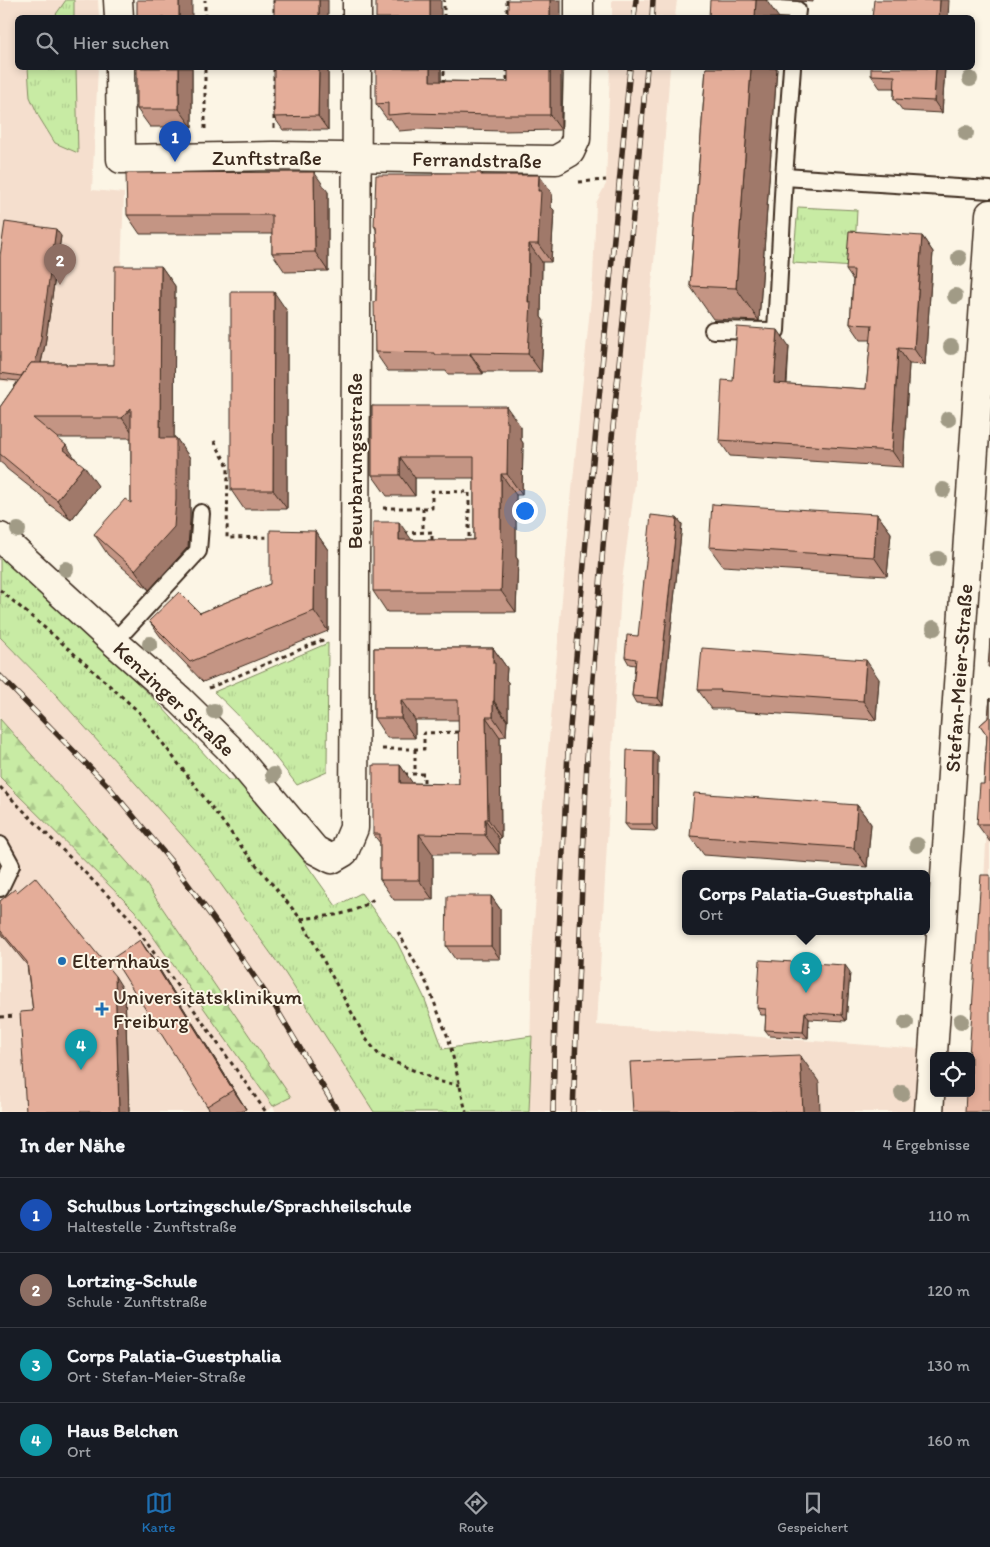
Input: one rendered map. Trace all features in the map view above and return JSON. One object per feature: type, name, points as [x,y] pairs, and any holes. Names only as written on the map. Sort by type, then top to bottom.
[{"type":"street","points":[[118,0],[119,15]]},
{"type":"street","points":[[357,0],[357,15]]},
{"type":"street","points":[[579,15],[580,0]]},
{"type":"street","name":"Zunftstraße","points":[[120,70],[121,159],[274,156],[356,158]]},
{"type":"street","name":"Beurbarungsstraße","points":[[344,852],[354,828],[356,70]]},
{"type":"street","name":"Ferrandstraße","points":[[356,158],[556,160],[570,152],[576,139],[578,70]]},
{"type":"street","name":"Stefan-Meier-Straße","points":[[929,1112],[990,214]]},
{"type":"street","name":"Kenzinger Straße","points":[[0,537],[180,700],[228,747],[315,850],[332,858],[344,852]]},
{"type":"lane","points":[[757,8],[797,10],[796,15]]},
{"type":"lane","points":[[713,330],[776,331],[792,70]]},
{"type":"lane","points":[[784,177],[990,190]]},
{"type":"lane","points":[[114,642],[198,551],[201,512]]},
{"type":"lane","points":[[0,844],[11,865],[0,888]]},
{"type":"path","points":[[205,15],[206,0]]},
{"type":"path","points":[[274,0],[274,15]]},
{"type":"path","points":[[444,0],[444,15]]},
{"type":"path","points":[[506,0],[507,15]]},
{"type":"path","points":[[205,70],[205,158]]},
{"type":"path","points":[[274,70],[274,156]]},
{"type":"path","points":[[444,70],[444,91]]},
{"type":"path","points":[[507,70],[507,92]]},
{"type":"path","points":[[574,182],[606,180]]},
{"type":"path","points":[[214,441],[228,466],[227,538],[276,537]]},
{"type":"path","points":[[355,508],[432,508],[432,491],[469,492],[468,549]]},
{"type":"path","points":[[423,508],[423,532]]},
{"type":"path","points":[[404,533],[432,532],[432,549]]},
{"type":"path","points":[[0,590],[139,712],[244,850],[300,919],[366,1039],[380,1056],[441,1082],[460,1085]]},
{"type":"path","points":[[180,700],[356,626]]},
{"type":"path","points":[[354,750],[424,749],[424,733],[460,732],[460,742]]},
{"type":"path","points":[[415,749],[415,774]]},
{"type":"path","points":[[398,774],[424,774],[424,791]]},
{"type":"path","points":[[0,787],[128,916],[266,1112]]},
{"type":"path","points":[[300,919],[348,913],[364,907],[375,898]]},
{"type":"path","points":[[398,932],[427,984],[449,1040],[466,1112]]},
{"type":"path","points":[[0,1017],[14,1016]]},
{"type":"shaded area","points":[[0,0],[98,0],[99,15],[15,15],[15,70],[98,70],[92,190],[124,193],[117,378],[42,387],[0,381]]},
{"type":"shaded area","points":[[612,0],[677,0],[675,15],[612,15]]},
{"type":"shaded area","points":[[610,70],[670,70],[660,201],[635,457],[635,484],[621,588],[597,1025],[962,1052],[930,1052],[930,1097],[975,1097],[975,1053],[990,768],[990,1112],[529,1112],[532,952],[540,838],[593,278],[596,203],[606,184]]},
{"type":"shaded area","points":[[0,637],[48,686],[199,854],[285,973],[374,1112],[276,1112],[273,1107],[265,1112],[0,1112]]},
{"type":"green space","points":[[66,0],[74,0],[74,15],[55,15]]},
{"type":"green space","points":[[28,70],[76,70],[78,153],[55,143],[39,117],[30,97]]},
{"type":"green space","points":[[798,207],[857,210],[854,267],[793,263]]},
{"type":"green space","points":[[0,556],[90,637],[161,706],[228,780],[243,781],[270,813],[336,906],[361,893],[397,942],[424,997],[443,1049],[532,1036],[529,1112],[374,1112],[285,973],[199,854],[48,686],[0,637]]},
{"type":"green space","points":[[328,643],[327,772],[297,785],[258,737],[214,692]]},
{"type":"green space","points":[[0,719],[144,881],[291,1097],[273,1106],[135,911],[0,777]]},
{"type":"building","points":[[137,0],[179,0],[179,15],[137,15]]},
{"type":"building","points":[[274,0],[319,0],[319,15],[274,15]]},
{"type":"building","points":[[376,0],[430,0],[430,15],[376,15]]},
{"type":"building","points":[[508,0],[550,0],[550,15],[508,15]]},
{"type":"building","points":[[710,0],[756,0],[755,15],[709,15]]},
{"type":"building","points":[[874,0],[940,0],[939,15],[872,15]]},
{"type":"building","points":[[137,70],[179,70],[179,109],[137,109]]},
{"type":"building","points":[[274,70],[319,70],[318,116],[274,117]]},
{"type":"building","points":[[376,70],[430,70],[430,81],[508,82],[508,70],[550,70],[550,115],[413,113],[388,115],[388,103],[376,104]]},
{"type":"building","points":[[706,70],[751,70],[736,288],[690,286]]},
{"type":"building","points":[[871,70],[936,70],[934,101],[894,99],[895,76],[871,75]]},
{"type":"building","points":[[314,172],[315,252],[272,253],[272,215],[127,215],[126,173]]},
{"type":"building","points":[[433,173],[539,175],[538,191],[541,191],[538,244],[529,244],[528,302],[531,302],[528,354],[470,353],[470,355],[435,355],[435,353],[375,352],[374,302],[376,301],[377,243],[376,226],[374,226],[376,175],[433,175]]},
{"type":"building","points":[[5,222],[56,229],[41,338],[35,363],[31,363],[21,376],[0,373],[0,256]]},
{"type":"building","points":[[849,231],[922,236],[914,349],[898,348],[892,451],[719,440],[722,380],[733,381],[737,327],[778,330],[774,383],[866,389],[872,325],[850,324],[854,270],[846,270]]},
{"type":"building","points":[[115,266],[161,266],[160,438],[176,438],[174,527],[135,570],[94,534],[125,499],[131,503],[131,408],[122,418],[33,418],[66,445],[63,449],[84,466],[57,500],[33,483],[0,454],[0,407],[31,363],[114,365]]},
{"type":"building","points":[[231,292],[274,292],[273,490],[231,490]]},
{"type":"building","points":[[372,406],[506,406],[506,422],[508,422],[507,474],[501,474],[501,538],[503,539],[501,591],[373,591],[373,522],[399,522],[399,540],[474,540],[474,457],[400,457],[400,475],[372,475]]},
{"type":"building","points":[[712,504],[877,514],[874,557],[709,547]]},
{"type":"building","points":[[651,515],[677,518],[658,698],[632,696],[636,659],[625,657],[627,635],[638,636]]},
{"type":"building","points":[[270,530],[315,531],[314,611],[190,662],[149,621],[179,592],[200,613],[270,584]]},
{"type":"building","points":[[990,639],[990,667],[988,667]]},
{"type":"building","points":[[374,648],[493,648],[493,663],[495,663],[493,717],[486,717],[488,819],[485,819],[485,835],[419,834],[419,880],[380,880],[380,834],[373,834],[373,765],[400,765],[400,783],[459,784],[458,700],[401,700],[401,718],[374,718]]},
{"type":"building","points":[[702,648],[866,660],[863,701],[721,690],[698,690]]},
{"type":"building","points":[[990,698],[990,824],[977,824],[980,784],[984,784],[987,735],[980,725],[988,718]]},
{"type":"building","points":[[627,750],[653,751],[652,824],[625,824]]},
{"type":"building","points":[[694,793],[857,805],[854,848],[690,836]]},
{"type":"building","points":[[981,875],[990,875],[990,1112],[965,1112],[966,1097],[975,1097],[975,1052],[969,1052]]},
{"type":"building","points":[[35,877],[115,976],[119,1112],[26,1112],[20,1012],[33,1011],[27,962],[0,930],[0,901],[15,889],[17,892]]},
{"type":"building","points":[[447,896],[491,896],[491,946],[446,946]]},
{"type":"building","points":[[140,940],[233,1090],[207,1106],[113,958]]},
{"type":"building","points":[[760,960],[845,965],[842,1015],[805,1012],[803,1032],[765,1030],[766,1009],[757,1008]]},
{"type":"building","points":[[800,1055],[803,1112],[633,1112],[630,1062]]},
{"type":"railway","points":[[634,15],[636,0]]},
{"type":"railway","points":[[652,15],[653,0]]},
{"type":"railway","points":[[553,1112],[555,1013],[568,751],[630,70]]},
{"type":"railway","points":[[573,1112],[587,758],[608,480],[647,70]]},
{"type":"railway","points":[[0,676],[109,787],[170,860],[276,1008],[338,1112]]},
{"type":"place","name":"Schulbus Lortzingschule/Sprachheilschule","points":[[175,162]]},
{"type":"place","name":"Lortzing-Schule","points":[[60,285]]},
{"type":"place","name":"Elternhaus","points":[[62,961]]},
{"type":"place","name":"Corps Palatia-Guestphalia","points":[[806,993]]},
{"type":"place","name":"Universitätsklinikum Freiburg","points":[[102,1009]]},
{"type":"place","name":"Haus Belchen","points":[[81,1070]]}]
